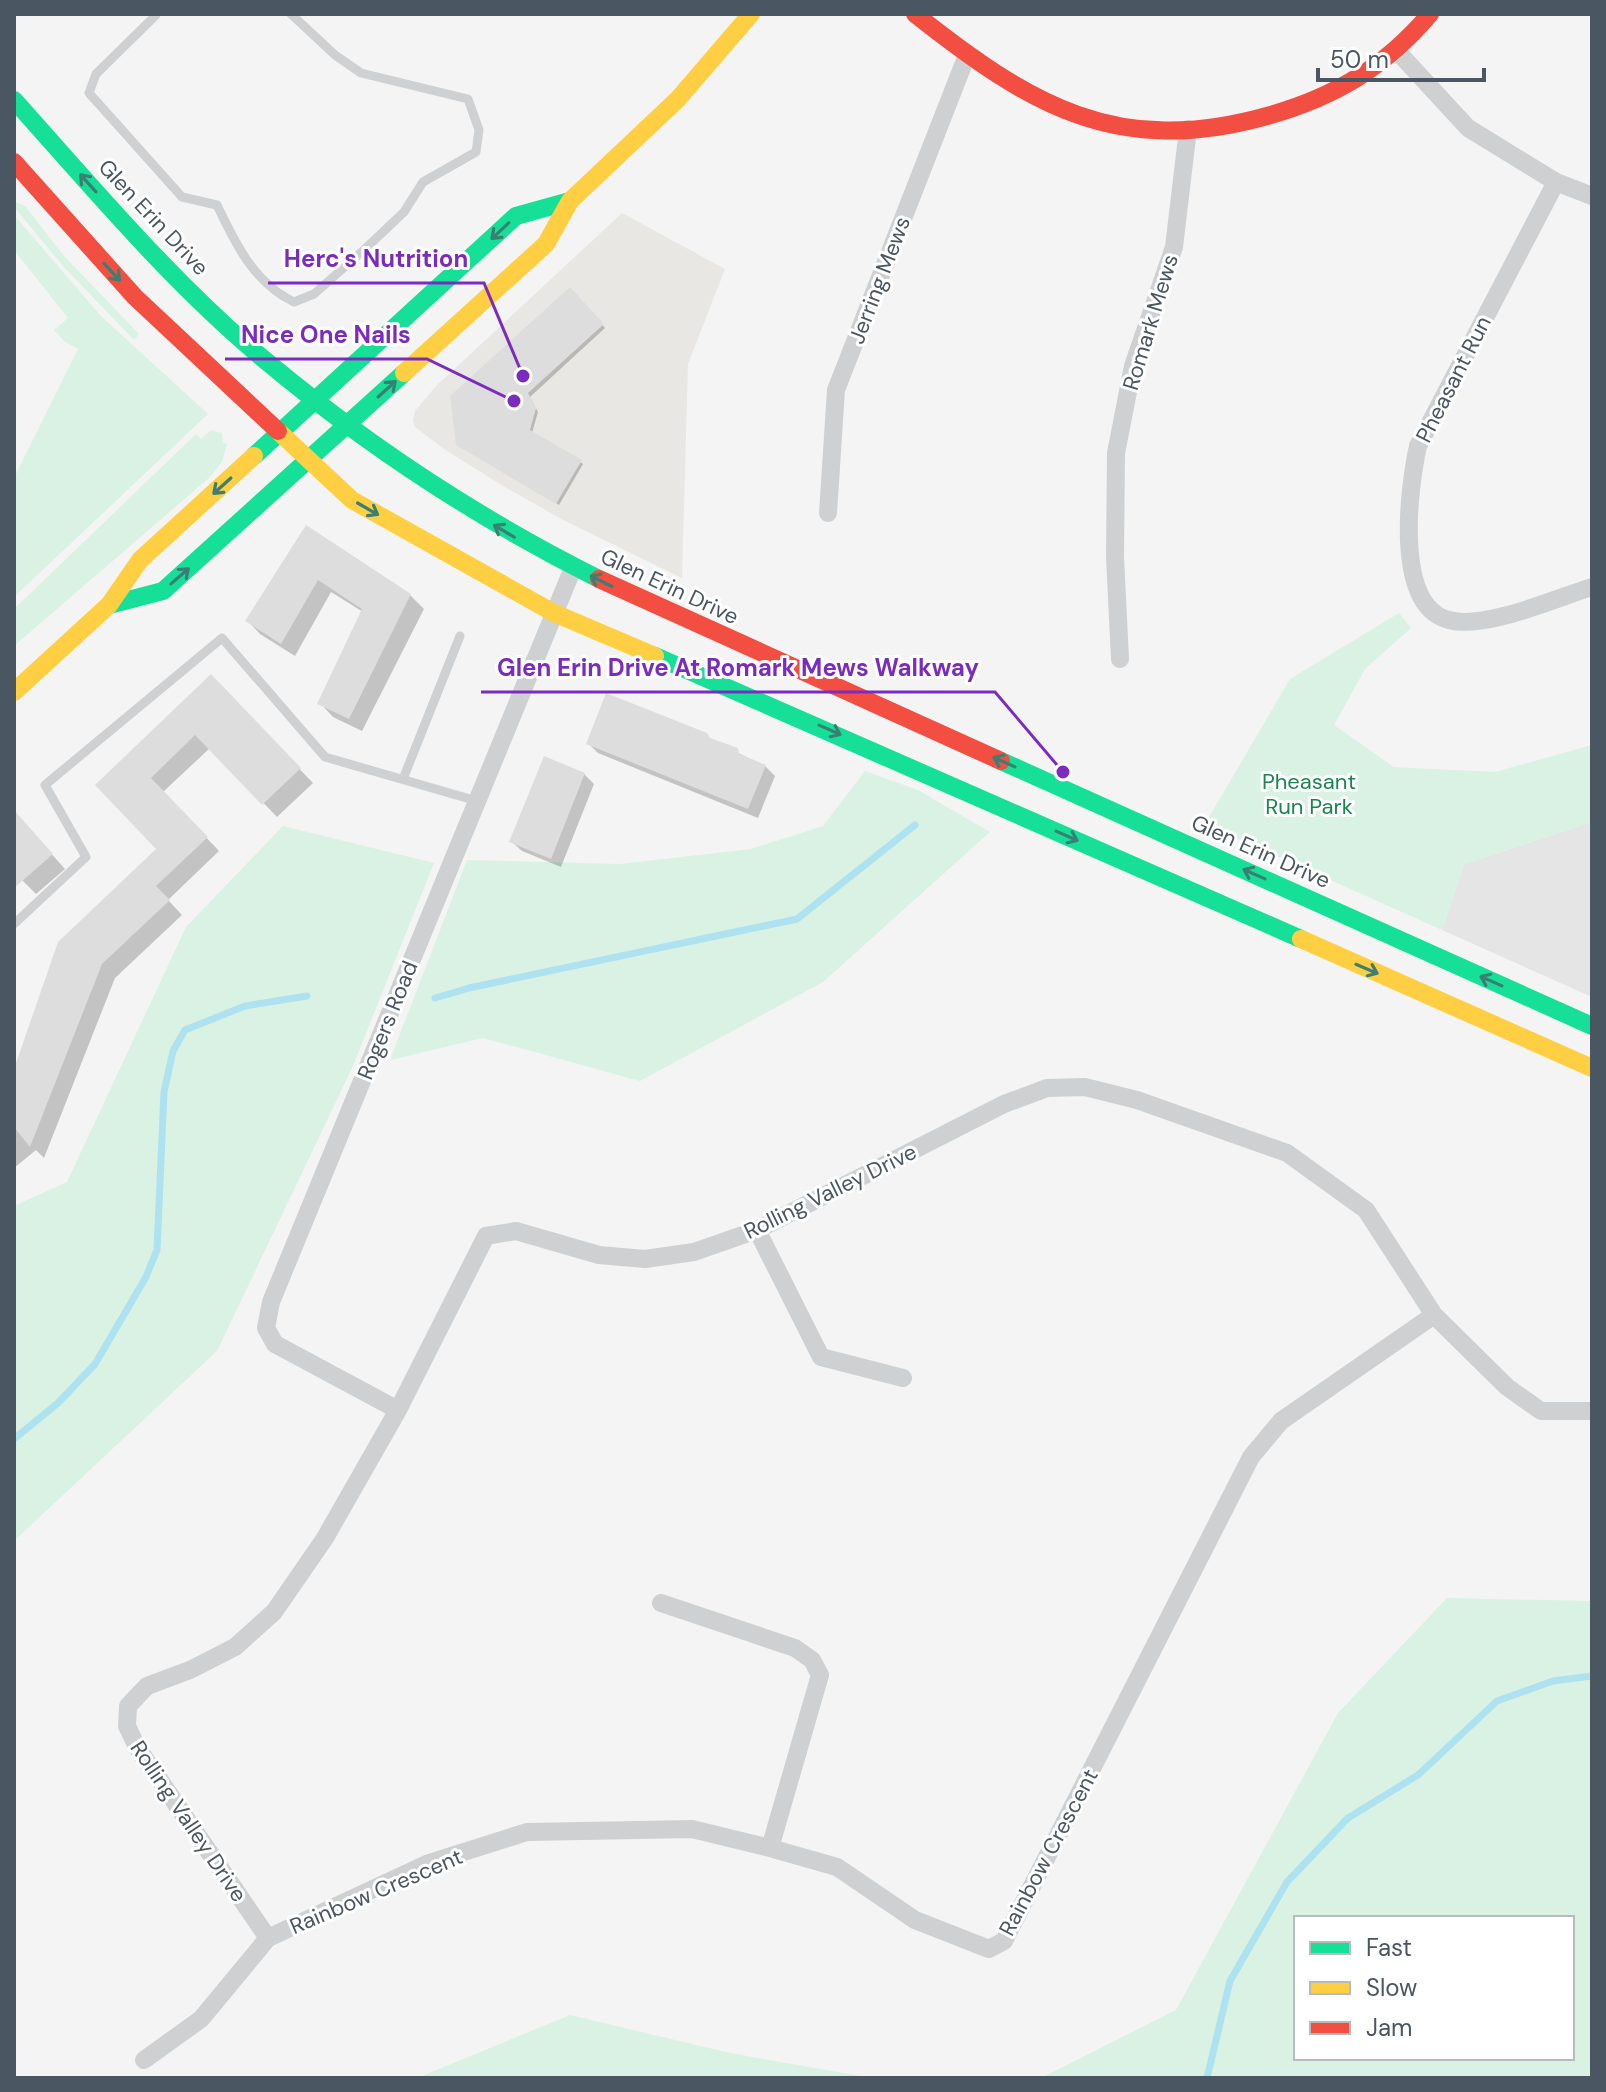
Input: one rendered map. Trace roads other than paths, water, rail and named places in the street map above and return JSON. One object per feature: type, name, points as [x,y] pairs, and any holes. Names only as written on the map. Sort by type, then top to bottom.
[{"type":"street","points":[[109,605],[163,591],[546,244],[570,201],[678,99],[751,14]]},
{"type":"street","points":[[915,14],[967,55],[1058,108],[1125,126],[1165,132],[1293,109],[1348,86],[1397,51],[1430,14]]},
{"type":"street","points":[[1397,51],[1468,128],[1556,182],[1592,196]]},
{"type":"street","name":"Jerring Mews","points":[[828,513],[836,390],[967,55]]},
{"type":"street","name":"Glen Erin Drive","points":[[14,100],[179,281],[264,360],[448,496],[573,568],[1592,1026]]},
{"type":"street","name":"Romark Mews","points":[[1120,659],[1115,557],[1116,453],[1133,366],[1174,247],[1188,129]]},
{"type":"street","points":[[14,162],[135,297],[352,500],[554,613],[824,728],[1592,1068]]},
{"type":"street","name":"Pheasant Run","points":[[1556,182],[1418,446],[1410,479],[1409,559],[1425,603],[1448,620],[1479,621],[1592,587]]},
{"type":"street","points":[[14,692],[109,605],[140,560],[516,216],[570,201]]},
{"type":"street","name":"Rogers Road","points":[[398,1410],[275,1344],[266,1328],[271,1302],[573,568]]},
{"type":"street","name":"Rolling Valley Drive","points":[[268,1938],[137,1747],[127,1726],[128,1706],[147,1686],[190,1670],[235,1647],[274,1612],[325,1538],[398,1410],[486,1236],[516,1231],[599,1255],[645,1259],[694,1252],[757,1230],[1004,1104],[1047,1088],[1085,1087],[1137,1100],[1287,1153],[1366,1210],[1434,1315],[1497,1378],[1541,1411],[1592,1411]]},
{"type":"street","points":[[757,1230],[821,1357],[903,1378]]},
{"type":"street","name":"Rainbow Crescent","points":[[144,2060],[201,2019],[268,1938],[429,1863],[527,1832],[692,1829],[837,1867],[915,1920],[972,1944],[989,1949],[1004,1941],[1251,1457],[1281,1421],[1434,1315]]},
{"type":"street","points":[[661,1603],[795,1648],[812,1660],[820,1675],[770,1848]]},
{"type":"lane","points":[[156,14],[96,74],[89,93],[182,197],[217,205],[232,241],[275,292],[294,302],[314,294],[366,248],[404,212],[423,182],[476,152],[479,130],[468,99],[361,73],[335,55],[291,14]]},
{"type":"lane","points":[[403,779],[460,636]]},
{"type":"lane","points":[[14,924],[86,857],[45,785],[222,638],[325,757],[477,801]]},
{"type":"waterway","points":[[435,998],[469,988],[797,919],[915,825]]},
{"type":"waterway","points":[[14,1439],[58,1403],[95,1364],[146,1277],[157,1250],[164,1092],[173,1051],[185,1030],[245,1006],[307,996]]},
{"type":"waterway","points":[[1207,2078],[1230,1981],[1287,1882],[1348,1818],[1418,1775],[1497,1701],[1553,1681],[1592,1676]]},
{"type":"place","name":"Herc's Nutrition","points":[[523,376]]},
{"type":"place","name":"Nice One Nails","points":[[514,401]]},
{"type":"place","name":"Glen Erin Drive At Romark Mews Walkway","points":[[1063,772]]},
{"type":"park label","name":"Pheasant Run Park","points":[[1309,794]]}]
